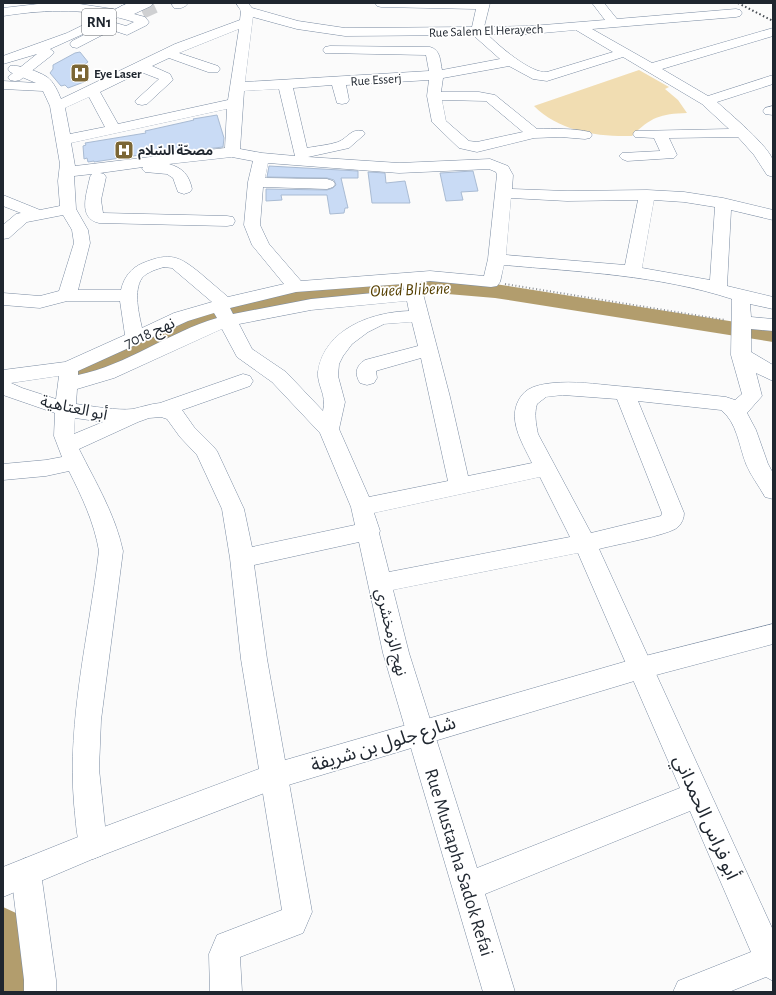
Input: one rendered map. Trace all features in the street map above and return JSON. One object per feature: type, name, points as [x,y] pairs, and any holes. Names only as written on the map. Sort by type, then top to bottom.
[{"type":"street","points":[[381,3],[483,4],[477,31],[482,37],[512,61],[535,75],[550,76],[623,53]]},
{"type":"street","points":[[598,3],[614,23]]},
{"type":"street","points":[[718,3],[749,19]]},
{"type":"street","points":[[3,12],[25,6],[139,7],[141,20],[143,22],[127,31],[105,24],[77,44]]},
{"type":"street","name":"RN1","points":[[9,69],[38,50],[105,24],[139,7]]},
{"type":"street","points":[[57,106],[142,67],[194,41],[245,12]]},
{"type":"street","points":[[232,152],[235,103],[238,87],[239,62],[245,12]]},
{"type":"street","name":"Rue Salem El Herayech","points":[[245,12],[283,22],[322,28],[365,32],[531,30],[736,13]]},
{"type":"street","points":[[761,25],[773,32]]},
{"type":"street","points":[[578,26],[707,101],[742,133],[767,152],[773,172]]},
{"type":"street","points":[[322,28],[331,69],[342,100]]},
{"type":"street","points":[[650,68],[773,32]]},
{"type":"street","name":"RN1","points":[[9,69],[61,41]]},
{"type":"street","points":[[331,69],[427,50],[432,53],[436,75],[434,96],[439,122],[464,145],[477,147],[534,134],[561,133],[585,135]]},
{"type":"street","points":[[168,53],[213,69]]},
{"type":"street","name":"Rue Esserj","points":[[238,87],[286,85],[331,69],[436,75],[512,61]]},
{"type":"street","points":[[142,67],[165,77],[166,80],[142,101]]},
{"type":"street","points":[[9,69],[30,85],[50,90]]},
{"type":"street","points":[[9,69],[42,80],[50,90],[57,106],[67,175],[68,208],[80,230],[82,243],[67,295]]},
{"type":"street","points":[[707,101],[773,79]]},
{"type":"street","points":[[286,85],[301,154]]},
{"type":"street","points":[[92,90],[114,130]]},
{"type":"street","points":[[434,96],[479,96],[490,98],[534,134]]},
{"type":"street","points":[[63,140],[235,103]]},
{"type":"street","points":[[640,134],[742,133]]},
{"type":"street","points":[[296,287],[261,245],[254,230],[252,217],[260,163],[267,158],[301,154],[344,145],[358,134]]},
{"type":"street","points":[[626,156],[669,155],[660,134]]},
{"type":"street","points":[[67,175],[232,152],[267,158],[398,170],[480,164],[498,166],[503,169],[505,175],[497,259],[491,282],[430,276],[412,286],[362,298],[281,309],[224,312]]},
{"type":"street","points":[[67,175],[98,177],[170,168],[178,174],[182,180],[184,189]]},
{"type":"street","points":[[98,177],[92,211],[95,216],[99,218],[227,221]]},
{"type":"street","points":[[256,182],[327,184]]},
{"type":"street","points":[[503,193],[567,196],[647,195],[684,197],[723,203],[773,215]]},
{"type":"street","points":[[633,271],[647,195]]},
{"type":"street","points":[[3,200],[36,214]]},
{"type":"street","points":[[718,288],[723,203]]},
{"type":"street","points":[[3,234],[22,218],[68,208]]},
{"type":"street","points":[[497,259],[633,271],[718,288],[741,296],[773,303]]},
{"type":"street","points":[[135,338],[130,316],[130,285],[135,276],[144,269],[161,261],[172,261],[178,264],[224,312],[244,353],[279,376],[329,429]]},
{"type":"street","points":[[412,286],[460,487]]},
{"type":"street","name":"نهج 7018","points":[[3,377],[69,376],[135,338],[181,317],[224,312],[296,287],[412,286]]},
{"type":"street","points":[[3,298],[40,302],[67,295],[129,296]]},
{"type":"street","points":[[741,296],[742,336],[752,396],[736,411],[758,465],[773,491]]},
{"type":"street","points":[[93,845],[87,793],[87,717],[111,551],[109,534],[64,436],[69,376],[83,382],[124,367],[178,339],[218,323],[224,312]]},
{"type":"street","points":[[329,429],[335,401],[333,390],[328,379],[328,372],[336,352],[357,330],[368,324],[379,320],[420,316]]},
{"type":"street","points":[[742,336],[773,325]]},
{"type":"street","points":[[742,336],[773,374]]},
{"type":"street","points":[[368,378],[366,369],[372,365],[428,350]]},
{"type":"street","name":"أبو العتاهية","points":[[3,387],[15,393],[66,409],[95,414],[133,416],[148,411],[162,410],[243,381]]},
{"type":"street","name":"أبو فراس الحمداني","points":[[736,411],[726,404],[625,393],[561,389],[543,390],[533,396],[525,412],[525,422],[528,434],[585,543],[772,961]]},
{"type":"street","points":[[379,583],[585,543],[654,527],[669,522],[673,517],[673,513],[625,393]]},
{"type":"street","points":[[162,410],[174,414],[187,432],[206,451],[233,509],[242,558],[254,659],[297,912],[292,922],[228,946],[224,954],[226,992]]},
{"type":"street","points":[[3,472],[46,468],[133,416]]},
{"type":"street","name":"نهج الزمخشري","points":[[329,429],[365,519],[396,653],[420,732]]},
{"type":"street","points":[[242,558],[460,487],[545,468]]},
{"type":"street","name":"شارع جلول بن شريفة","points":[[13,878],[93,845],[275,776],[641,668],[773,634]]},
{"type":"street","name":"Rue Mustapha Sadok Refai","points":[[420,732],[499,992]]},
{"type":"street","points":[[468,886],[697,795]]},
{"type":"street","points":[[13,878],[40,980],[40,992]]},
{"type":"street","points":[[689,992],[772,961]]},
{"type":"path","points":[[491,282],[742,336]]},
{"type":"shaded area","points":[[639,70],[669,87],[665,89],[678,100],[687,113],[670,114],[656,118],[632,136],[619,136],[592,134],[567,127],[544,115],[534,106]]},
{"type":"building","points":[[80,52],[88,62],[76,70],[82,74],[79,75],[81,77],[79,78],[84,82],[68,88],[65,85],[61,86],[50,73],[53,69],[53,65],[75,53]]},
{"type":"building","points":[[217,115],[224,138],[223,147],[146,156],[146,154],[94,162],[88,162],[87,158],[84,159],[83,146],[86,145],[85,143],[146,133],[145,131],[194,120],[193,119]]},
{"type":"building","points":[[269,166],[358,171],[358,178],[341,178],[348,208],[345,208],[344,213],[330,214],[327,195],[281,195],[282,200],[266,201],[266,189],[327,190],[336,185],[334,180],[327,178],[267,177]]},
{"type":"building","points":[[473,171],[478,191],[461,192],[463,200],[446,201],[440,173]]},
{"type":"building","points":[[368,172],[385,173],[386,183],[405,181],[410,203],[372,203]]},
{"type":"waterway","name":"Oued Blibene","points":[[82,373],[127,357],[187,328],[276,301],[311,295],[424,285],[495,291],[773,335]]},
{"type":"waterway","points":[[3,926],[22,992]]},
{"type":"tunnel","points":[[142,12],[157,5]]},
{"type":"railway","points":[[738,3],[773,21]]},
{"type":"place","name":"Eye Laser","points":[[80,73]]},
{"type":"place","name":"مصحّة السّلام","points":[[124,150]]}]
